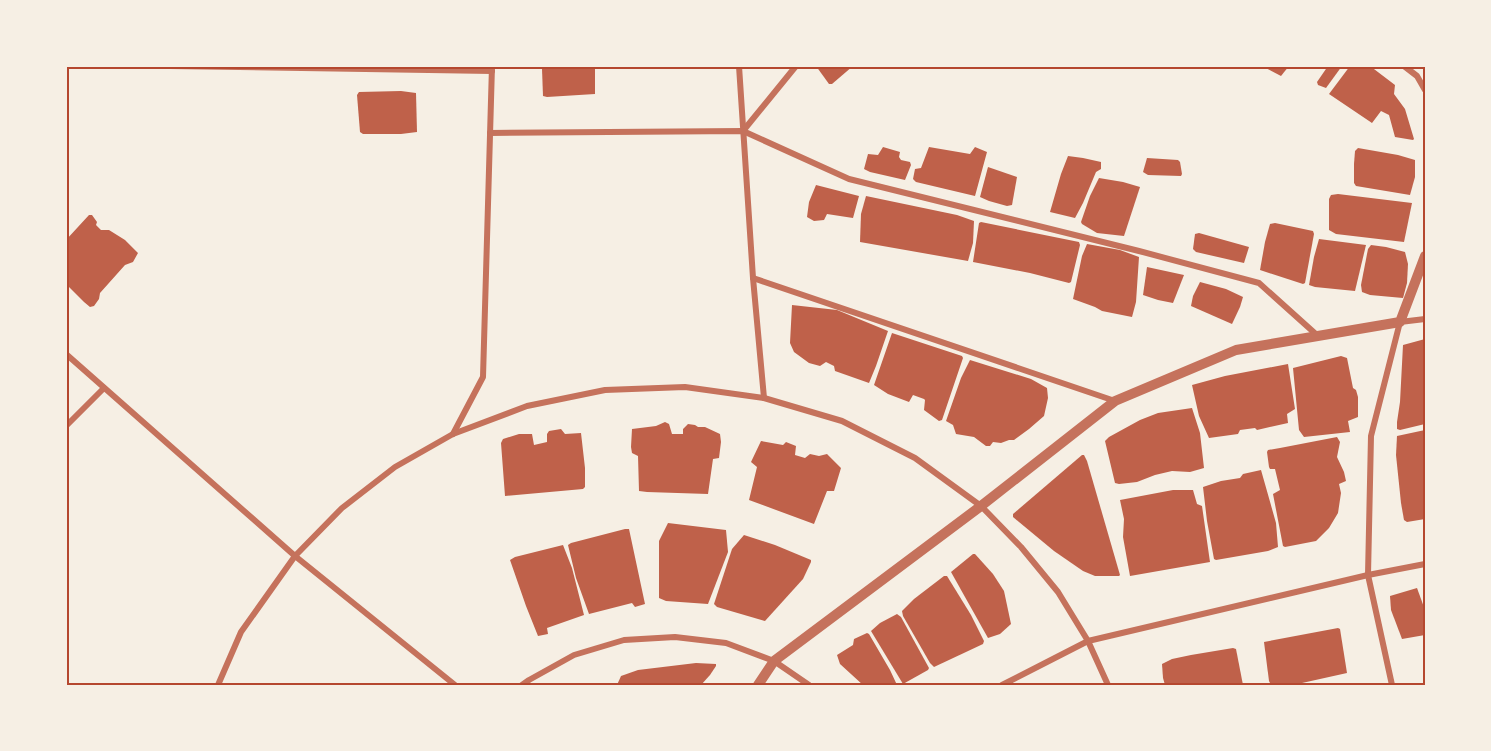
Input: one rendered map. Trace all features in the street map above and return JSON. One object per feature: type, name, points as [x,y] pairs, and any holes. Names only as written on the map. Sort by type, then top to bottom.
[{"type":"street","points":[[170,66],[492,69],[483,377],[453,434]]},
{"type":"street","points":[[739,66],[753,278],[764,398]]},
{"type":"street","points":[[743,131],[796,66]]},
{"type":"street","points":[[1404,66],[1418,76],[1425,90]]},
{"type":"street","points":[[490,133],[743,131],[849,179],[1259,283],[1318,336]]},
{"type":"street","points":[[1392,685],[1368,574],[1371,436],[1400,322],[1425,256]]},
{"type":"street","points":[[753,278],[1115,401]]},
{"type":"street","points":[[758,685],[774,661],[981,506],[1115,401],[1236,350],[1425,319]]},
{"type":"street","points":[[66,354],[295,556],[455,685]]},
{"type":"street","points":[[218,685],[241,632],[295,556],[342,508],[395,467],[453,434],[527,406],[605,390],[685,387],[764,398],[842,421],[915,458],[981,506],[1022,547],[1058,592],[1088,641],[1108,685]]},
{"type":"street","points":[[66,426],[104,388]]},
{"type":"street","points":[[1002,685],[1088,641],[1368,574],[1425,564]]},
{"type":"street","points":[[522,685],[574,655],[624,640],[675,637],[726,643],[774,661],[809,685]]},
{"type":"building","points":[[556,66],[595,68],[595,94],[543,96],[542,69]]},
{"type":"building","points":[[816,66],[853,66],[829,84]]},
{"type":"building","points":[[1262,66],[1289,66],[1281,76]]},
{"type":"building","points":[[1328,66],[1342,66],[1326,88],[1318,85],[1317,82]]},
{"type":"building","points":[[1350,66],[1370,66],[1395,85],[1394,94],[1405,109],[1413,140],[1395,137],[1389,115],[1381,111],[1372,123],[1329,94]]},
{"type":"building","points":[[359,92],[416,93],[417,132],[363,134],[360,132],[357,95]]},
{"type":"building","points":[[883,147],[900,152],[901,160],[910,162],[905,180],[864,169],[868,154],[878,155]]},
{"type":"building","points":[[929,147],[970,154],[975,147],[987,152],[975,196],[916,182],[913,179],[915,169],[921,168]]},
{"type":"building","points":[[1358,148],[1415,160],[1415,177],[1410,195],[1356,186],[1354,164],[1355,151]]},
{"type":"building","points":[[1068,156],[1101,162],[1101,169],[1096,172],[1075,218],[1050,212]]},
{"type":"building","points":[[1147,158],[1178,160],[1182,174],[1181,176],[1148,175],[1143,172]]},
{"type":"building","points":[[988,167],[1017,177],[1012,205],[1007,206],[980,197]]},
{"type":"building","points":[[1099,178],[1140,187],[1124,236],[1097,233],[1081,222]]},
{"type":"building","points":[[816,185],[859,196],[853,218],[827,214],[824,220],[814,221],[807,217],[809,202]]},
{"type":"building","points":[[1331,195],[1412,203],[1404,242],[1336,234],[1329,230],[1329,199]]},
{"type":"building","points":[[866,196],[957,215],[974,221],[973,243],[968,261],[860,242],[861,214]]},
{"type":"building","points":[[89,215],[92,215],[101,230],[109,230],[125,240],[138,253],[133,262],[125,265],[100,293],[94,306],[90,307],[66,284],[66,240]]},
{"type":"building","points":[[981,222],[1079,242],[1071,282],[973,262]]},
{"type":"building","points":[[1270,224],[1313,231],[1303,284],[1260,270]]},
{"type":"building","points":[[1199,233],[1249,247],[1244,263],[1196,252],[1193,249],[1195,234]]},
{"type":"building","points":[[1319,239],[1366,245],[1355,291],[1309,285]]},
{"type":"building","points":[[1087,244],[1120,250],[1139,257],[1136,302],[1132,317],[1102,311],[1073,299],[1082,256]]},
{"type":"building","points":[[1371,245],[1405,252],[1408,264],[1403,298],[1370,295],[1362,292],[1361,285],[1368,249]]},
{"type":"building","points":[[1147,267],[1184,275],[1173,303],[1143,295]]},
{"type":"building","points":[[1200,282],[1226,289],[1243,297],[1232,324],[1191,306]]},
{"type":"building","points":[[792,305],[837,310],[888,331],[869,383],[835,371],[834,366],[826,362],[820,366],[809,363],[794,352],[790,343]]},
{"type":"building","points":[[892,333],[962,356],[942,420],[939,421],[924,410],[924,399],[913,395],[909,402],[888,394],[874,385]]},
{"type":"building","points":[[1425,339],[1425,424],[1400,430],[1397,429],[1397,422],[1403,345]]},
{"type":"building","points":[[1341,356],[1347,358],[1353,388],[1358,397],[1358,417],[1348,421],[1350,432],[1304,437],[1299,430],[1293,368]]},
{"type":"building","points":[[970,360],[1031,379],[1047,388],[1048,398],[1044,416],[1014,440],[993,442],[990,446],[986,446],[974,437],[956,434],[953,425],[946,421]]},
{"type":"building","points":[[1288,364],[1295,409],[1287,414],[1288,423],[1257,430],[1255,428],[1240,430],[1238,434],[1209,438],[1199,416],[1192,385]]},
{"type":"building","points":[[1192,408],[1200,433],[1204,468],[1190,472],[1172,471],[1137,482],[1115,483],[1105,441],[1109,437],[1158,413]]},
{"type":"building","points":[[665,422],[669,424],[672,434],[683,434],[683,429],[688,424],[705,427],[720,434],[719,458],[713,459],[708,494],[639,491],[638,456],[632,453],[631,447],[632,429],[656,426]]},
{"type":"building","points":[[561,429],[565,434],[581,433],[585,487],[505,496],[501,443],[503,439],[519,434],[532,434],[534,445],[547,442],[549,431]]},
{"type":"building","points":[[1425,430],[1425,519],[1407,522],[1404,520],[1401,503],[1396,455],[1397,436]]},
{"type":"building","points":[[1337,437],[1340,442],[1337,457],[1346,481],[1339,484],[1341,493],[1338,513],[1329,528],[1316,541],[1285,547],[1273,494],[1280,490],[1275,469],[1269,467],[1267,452]]},
{"type":"building","points":[[761,441],[783,445],[786,442],[796,446],[795,455],[805,458],[810,454],[819,456],[827,454],[841,468],[834,491],[827,491],[814,524],[749,500],[757,467],[751,462]]},
{"type":"building","points":[[1082,455],[1087,461],[1119,576],[1095,576],[1083,571],[1054,551],[1013,517],[1013,514]]},
{"type":"building","points":[[1261,470],[1276,523],[1278,547],[1268,551],[1214,559],[1203,487]]},
{"type":"building","points":[[1173,490],[1193,490],[1197,504],[1202,506],[1210,562],[1130,576],[1123,537],[1124,519],[1120,500]]},
{"type":"building","points":[[668,523],[726,530],[728,552],[708,604],[666,601],[659,598],[659,541]]},
{"type":"building","points":[[629,529],[645,604],[635,607],[632,603],[589,614],[576,578],[568,545]]},
{"type":"building","points":[[744,535],[811,560],[803,579],[765,621],[717,607],[714,604],[732,549]]},
{"type":"building","points":[[563,545],[572,568],[584,615],[547,628],[548,634],[538,636],[510,560]]},
{"type":"building","points":[[973,554],[993,574],[1004,591],[1011,624],[1000,634],[988,638],[951,572]]},
{"type":"building","points":[[944,576],[947,576],[971,615],[984,641],[983,644],[934,667],[902,611]]},
{"type":"building","points":[[1417,588],[1425,610],[1425,635],[1402,639],[1391,610],[1390,596]]},
{"type":"building","points":[[897,614],[901,617],[929,668],[903,684],[871,631]]},
{"type":"building","points":[[1338,628],[1347,673],[1293,685],[1271,685],[1264,642]]},
{"type":"building","points":[[867,633],[897,685],[863,685],[840,664],[837,655],[853,645],[854,639]]},
{"type":"building","points":[[1236,649],[1243,685],[1165,685],[1162,664],[1172,659]]},
{"type":"building","points":[[696,663],[716,664],[701,685],[617,685],[621,676],[638,670]]}]
